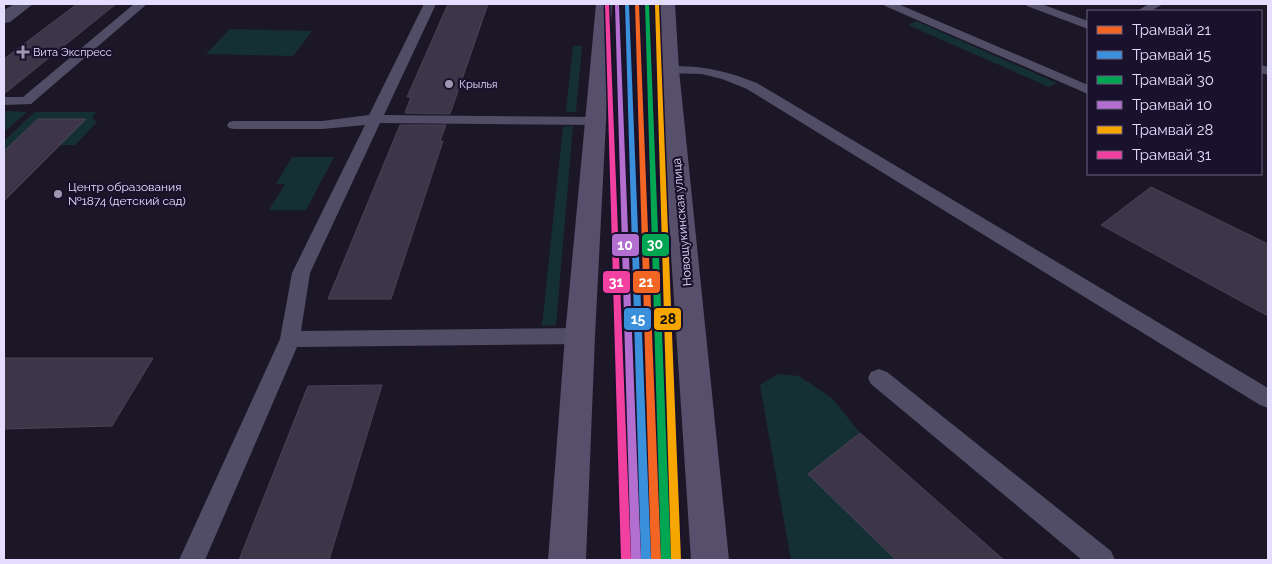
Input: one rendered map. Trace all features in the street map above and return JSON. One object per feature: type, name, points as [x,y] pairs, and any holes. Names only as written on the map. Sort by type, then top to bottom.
[{"type":"main road","points":[[567,560],[580,336],[604,4]]},
{"type":"main road","name":"Новощукинская улица","points":[[667,4],[669,70],[710,560]]},
{"type":"street","points":[[4,18],[25,4]]},
{"type":"lane","points":[[4,101],[26,101],[141,4]]},
{"type":"lane","points":[[192,560],[290,339],[301,272],[430,4]]},
{"type":"lane","points":[[889,4],[1087,90]]},
{"type":"lane","points":[[1031,4],[1087,25]]},
{"type":"lane","points":[[1050,4],[1087,18]]},
{"type":"lane","points":[[1145,10],[1156,4]]},
{"type":"lane","points":[[669,70],[702,70],[727,76],[752,86],[1268,399]]},
{"type":"lane","points":[[234,125],[322,125],[376,119],[596,120]]},
{"type":"lane","points":[[290,339],[580,336]]},
{"type":"lane","points":[[879,378],[1102,560]]},
{"type":"green space","points":[[916,21],[1057,83],[1049,87],[908,25]]},
{"type":"green space","points":[[230,29],[312,31],[293,56],[206,54]]},
{"type":"green space","points":[[573,46],[582,46],[576,112],[566,112]]},
{"type":"green space","points":[[4,111],[6,111],[27,112],[4,132]]},
{"type":"green space","points":[[35,112],[96,112],[92,118],[97,122],[75,145],[60,145],[85,119],[38,119],[4,151],[4,141]]},
{"type":"green space","points":[[573,126],[556,325],[542,326],[563,127]]},
{"type":"green space","points":[[292,157],[334,157],[306,210],[269,210],[285,184],[276,184]]},
{"type":"green space","points":[[778,374],[799,376],[832,398],[860,433],[809,474],[896,560],[791,560],[760,385]]},
{"type":"building","points":[[77,4],[116,4],[4,94],[4,59]]},
{"type":"building","points":[[448,4],[488,4],[450,114],[405,113],[411,97],[407,97]]},
{"type":"building","points":[[38,119],[86,119],[4,201],[4,151]]},
{"type":"building","points":[[400,125],[446,125],[440,141],[443,141],[391,299],[328,299]]},
{"type":"building","points":[[1151,187],[1268,244],[1268,316],[1101,225]]},
{"type":"building","points":[[4,358],[153,358],[112,426],[4,429]]},
{"type":"building","points":[[382,385],[329,560],[239,560],[308,386]]},
{"type":"building","points":[[860,433],[1004,560],[896,560],[808,474]]},
{"type":"tram line","name":"15","points":[[627,4],[646,560]]},
{"type":"tram line","name":"21","points":[[637,4],[656,560]]},
{"type":"tram line","name":"30","points":[[647,4],[666,560]]},
{"type":"tram line","name":"28","points":[[657,4],[676,559]]},
{"type":"tram line","name":"31","points":[[607,5],[626,560]]},
{"type":"tram line","name":"10","points":[[617,5],[636,560]]},
{"type":"place","name":"Вита Экспресс","points":[[23,52]]},
{"type":"place","name":"Крылья","points":[[449,84]]},
{"type":"place","name":"Центр образования №1874 (детский сад)","points":[[58,194]]}]
